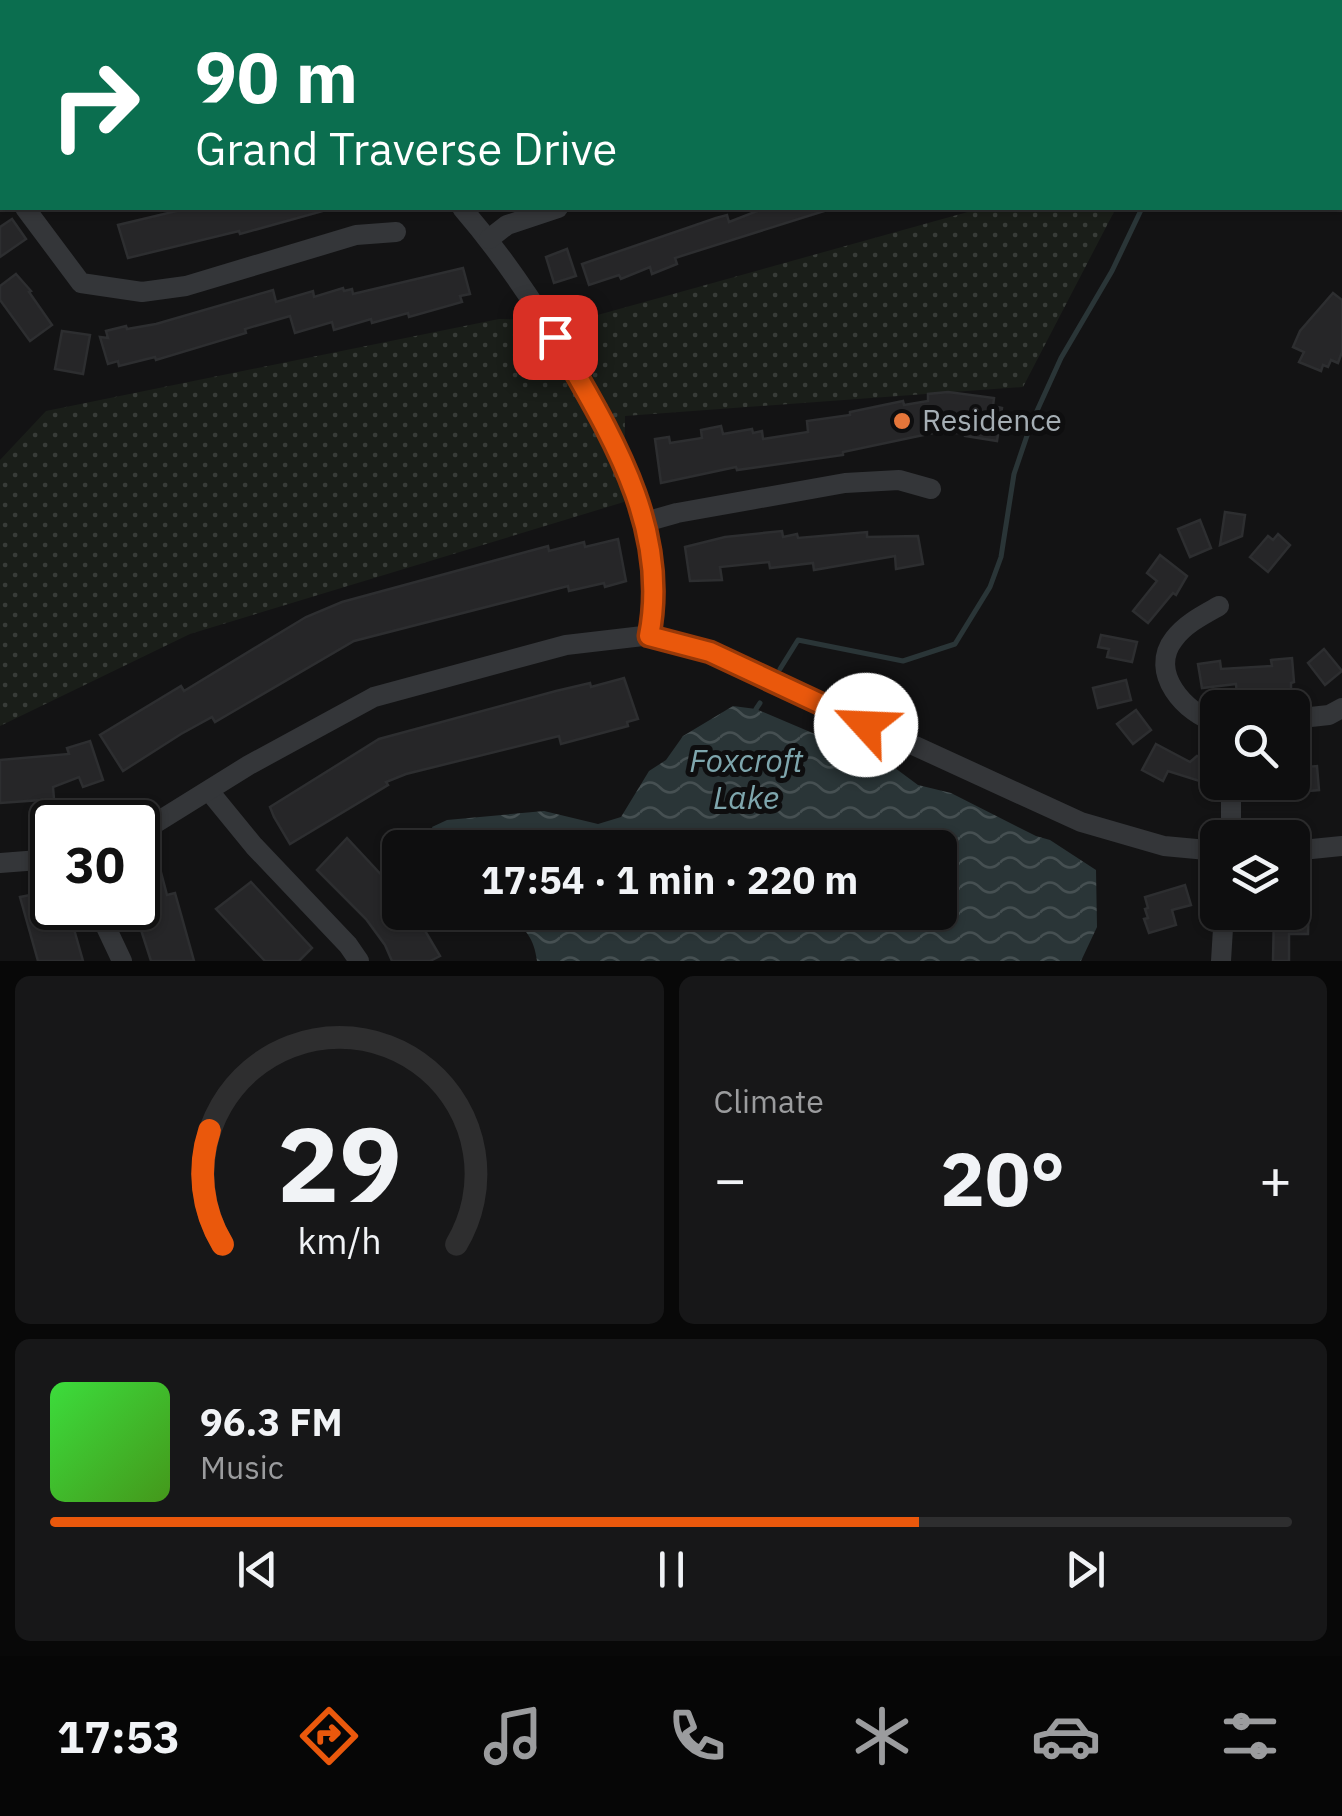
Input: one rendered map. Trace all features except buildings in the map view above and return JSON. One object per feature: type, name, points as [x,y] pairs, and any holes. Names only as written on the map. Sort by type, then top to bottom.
[{"type":"street","points":[[26,210],[80,283],[142,292],[186,286],[356,235],[396,232]]},
{"type":"street","points":[[464,210],[539,309],[625,465],[646,522],[653,564],[649,636]]},
{"type":"street","points":[[488,238],[507,225],[552,210]]},
{"type":"street","points":[[646,522],[845,483],[898,480],[931,490]]},
{"type":"street","points":[[1200,713],[1185,705],[1172,689],[1166,672],[1166,654],[1188,624],[1219,606]]},
{"type":"street","points":[[160,821],[249,764],[374,697],[566,645],[649,636],[710,652],[1080,822],[1164,846],[1200,849]]},
{"type":"street","points":[[1310,717],[1329,715],[1342,708]]},
{"type":"street","points":[[209,791],[359,961]]},
{"type":"street","points":[[1310,849],[1342,846]]},
{"type":"street","points":[[0,864],[30,861]]},
{"type":"street","points":[[107,930],[122,961]]},
{"type":"street","points":[[1221,961],[1223,930]]},
{"type":"shaded area","points":[[975,210],[1115,210],[1023,387],[625,416],[624,502],[190,634],[0,726],[0,460],[46,411],[499,319],[576,321]]},
{"type":"water","name":"Foxcroft Lake","points":[[733,706],[756,709],[895,768],[918,785],[951,793],[1050,840],[1096,870],[1097,927],[1081,961],[537,961],[524,930],[957,930],[957,830],[433,830],[432,827],[447,820],[544,811],[598,824],[621,817],[649,771],[666,760],[683,736]]},
{"type":"waterway","points":[[780,669],[798,640],[903,661],[955,644],[990,587],[1001,557],[1014,474],[1031,424],[1061,358],[1112,271],[1141,210]]},
{"type":"waterway","points":[[756,709],[760,703]]},
{"type":"place","name":"Residence","points":[[902,421]]},
{"type":"route","points":[[555,337],[625,465],[646,522],[653,564],[649,636],[710,652],[866,725]]}]
